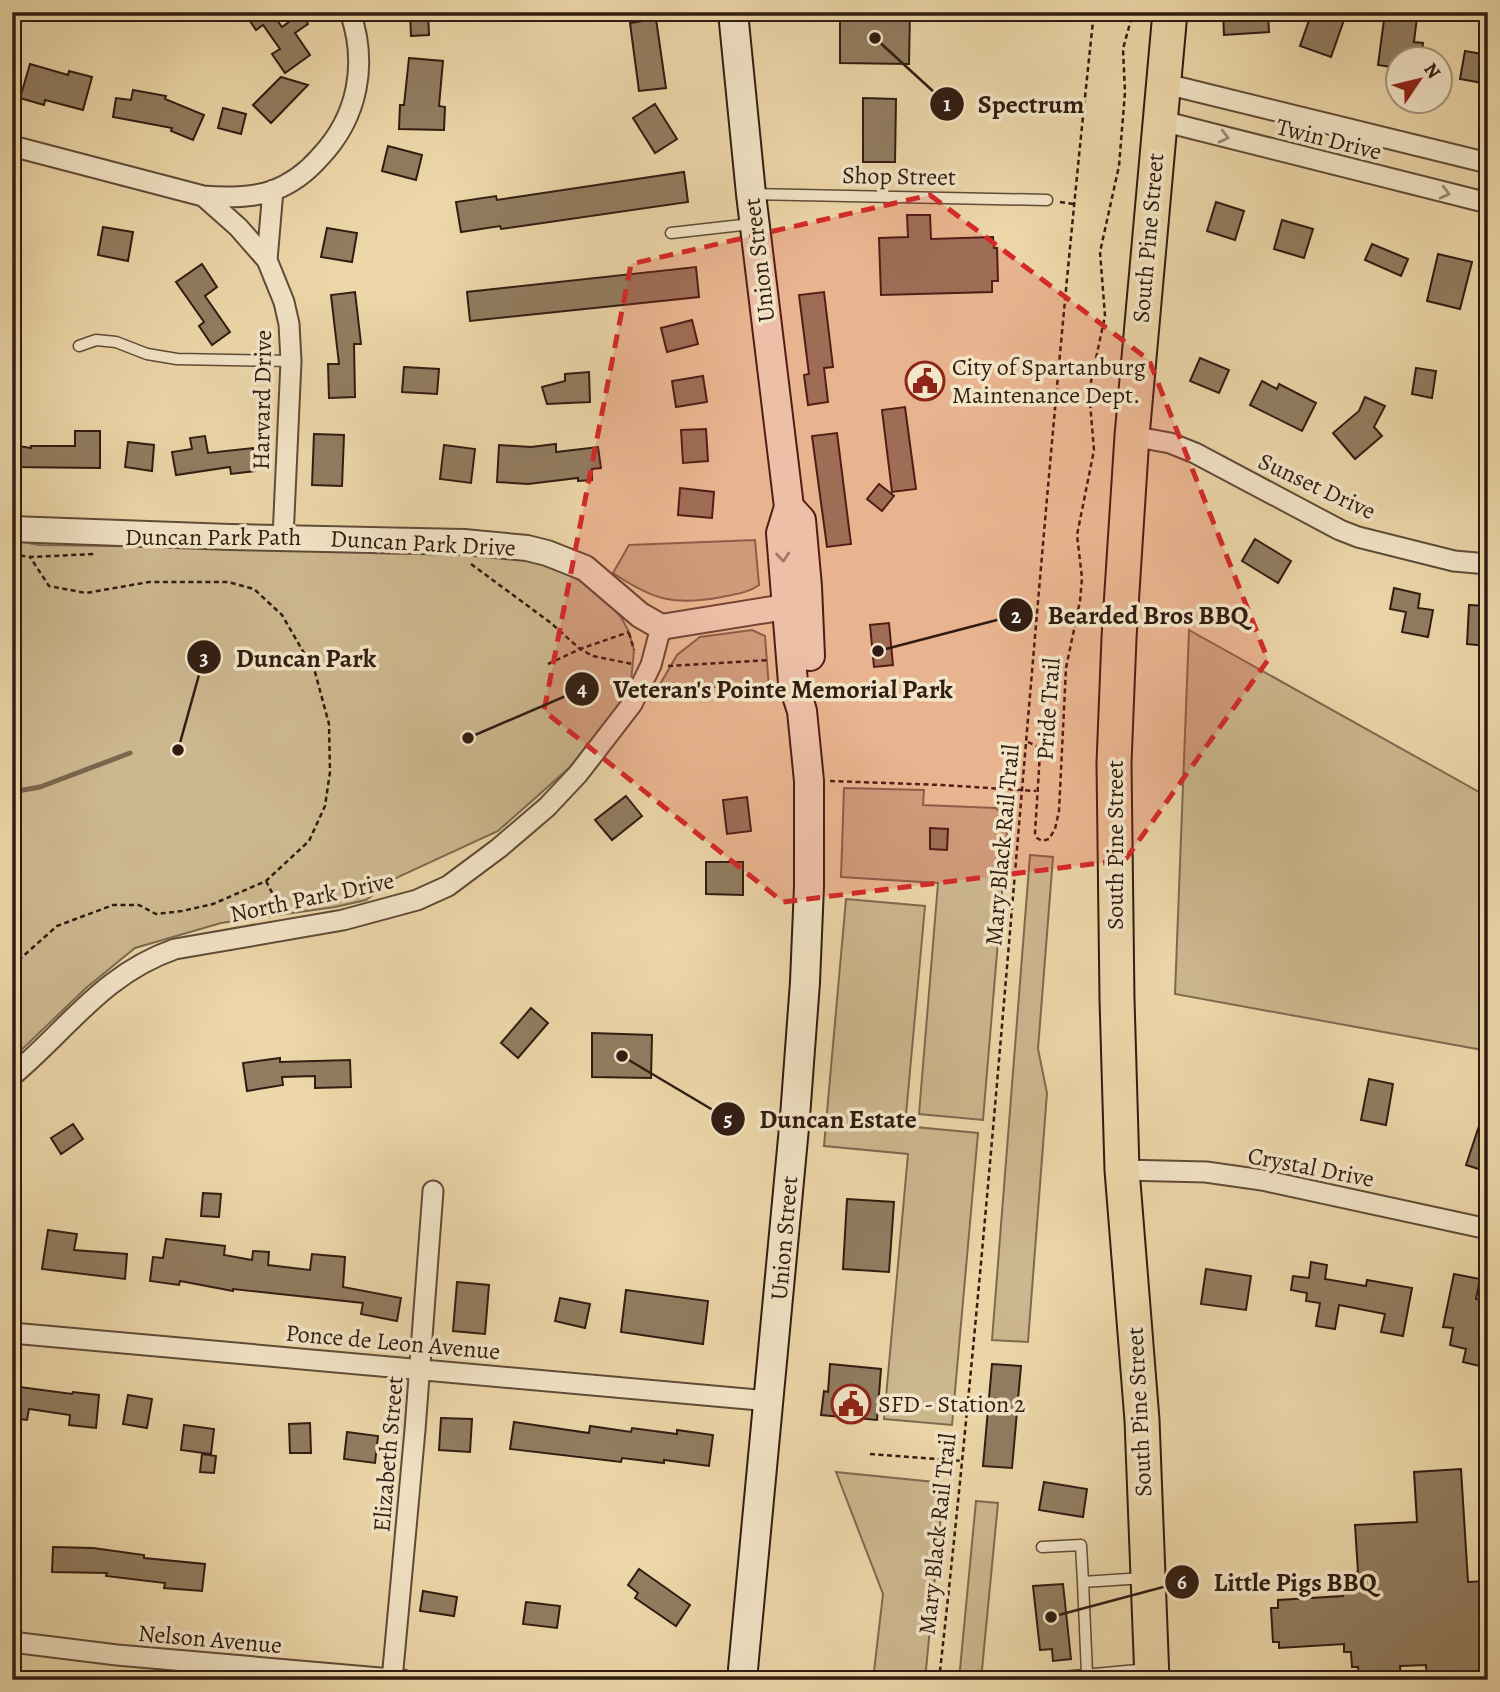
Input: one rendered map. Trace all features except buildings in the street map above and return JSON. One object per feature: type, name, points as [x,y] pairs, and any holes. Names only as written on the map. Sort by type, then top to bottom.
[{"type":"highway","name":"South Pine Street","points":[[1152,1674],[1142,1420],[1122,1170],[1115,763],[1119,638],[1132,436],[1158,120],[1170,12]]},
{"type":"main road","name":"Union Street","points":[[733,12],[751,194],[789,507],[801,520],[798,606],[812,698],[802,711],[809,781],[805,982],[770,1401],[742,1680]]},
{"type":"street","points":[[203,196],[236,197],[273,190],[292,182],[309,170],[338,137],[356,96],[359,73],[359,50],[350,12]]},
{"type":"street","name":"Twin Drive","points":[[1162,83],[1488,163]]},
{"type":"street","name":"Twin Drive","points":[[1158,120],[1488,203]]},
{"type":"street","name":"Harvard Drive","points":[[12,146],[203,196],[238,227],[267,260],[284,302],[289,324],[291,361],[283,538]]},
{"type":"street","points":[[267,260],[273,190]]},
{"type":"street","name":"Sunset Drive","points":[[1132,436],[1170,443],[1195,453],[1349,533],[1454,561],[1488,564]]},
{"type":"street","name":"Duncan Park Drive","points":[[12,529],[464,542],[527,548],[585,568],[640,615],[661,627]]},
{"type":"street","points":[[661,627],[798,606]]},
{"type":"street","name":"North Park Drive","points":[[12,1076],[108,986],[128,970],[151,958],[175,949],[344,920],[417,900],[448,886],[499,848],[547,807],[609,736],[632,704],[651,665],[661,627]]},
{"type":"street","name":"Crystal Drive","points":[[1122,1170],[1206,1172],[1262,1180],[1488,1229]]},
{"type":"street","name":"Elizabeth Street","points":[[392,1679],[433,1191]]},
{"type":"street","name":"Ponce de Leon Avenue","points":[[12,1333],[770,1401]]},
{"type":"street","name":"Nelson Avenue","points":[[12,1642],[117,1655],[403,1680]]},
{"type":"lane","name":"Shop Street","points":[[751,194],[1047,200]]},
{"type":"lane","points":[[671,233],[755,223]]},
{"type":"lane","points":[[79,346],[96,340],[116,342],[147,354],[177,359],[291,361]]},
{"type":"lane","points":[[1042,1547],[1081,1545],[1087,1674]]},
{"type":"lane","points":[[1083,1582],[1147,1578]]},
{"type":"lane","points":[[1030,1680],[1087,1674],[1152,1674]]},
{"type":"path","name":"Mary Black Rail Trail","points":[[939,1680],[963,1461],[1002,1044],[1072,218],[1094,12]]},
{"type":"path","name":"Pride Trail","points":[[1028,742],[1036,746],[1040,753],[1035,833],[1042,841],[1049,839],[1055,829],[1059,811],[1066,668],[1082,578],[1077,535],[1094,450],[1089,391],[1105,316],[1100,253],[1119,166],[1125,92],[1123,49],[1133,12]]},
{"type":"path","name":"Duncan Park Path","points":[[12,554],[30,557],[95,554]]},
{"type":"path","points":[[12,966],[57,926],[113,905],[139,905],[156,914],[182,911],[213,904],[266,881],[309,841],[325,806],[330,772],[329,724],[315,673],[282,615],[254,589],[228,582],[149,582],[86,593],[49,586],[30,557]]},
{"type":"path","points":[[470,564],[551,622],[580,649],[593,656],[632,664]]},
{"type":"path","points":[[548,664],[580,649],[629,632]]},
{"type":"path","points":[[665,666],[772,660]]},
{"type":"path","points":[[838,781],[1023,789],[1037,792]]},
{"type":"path","points":[[266,881],[290,929]]},
{"type":"path","points":[[870,1454],[963,1461]]},
{"type":"highlighted area","points":[[930,195],[1149,360],[1268,660],[1125,860],[783,902],[544,711],[631,264]]},
{"type":"shaded area","points":[[12,540],[39,545],[465,551],[521,558],[556,568],[596,589],[621,617],[634,650],[631,682],[618,707],[569,768],[498,831],[398,877],[366,900],[221,923],[135,948],[86,988],[12,1059]]},
{"type":"shaded area","points":[[755,540],[759,585],[737,594],[690,601],[664,598],[652,595],[613,573],[629,545]]},
{"type":"shaded area","points":[[752,630],[765,636],[769,688],[659,686],[677,655],[700,637]]},
{"type":"shaded area","points":[[1189,630],[1488,797],[1488,1051],[1175,994]]},
{"type":"shaded area","points":[[844,788],[924,790],[923,805],[996,808],[1008,822],[983,1120],[919,1114],[938,883],[841,877]]},
{"type":"shaded area","points":[[1030,855],[1053,857],[1038,1049],[1047,1093],[1028,1342],[992,1340]]},
{"type":"shaded area","points":[[846,899],[925,906],[905,1126],[978,1133],[952,1425],[884,1419],[908,1154],[824,1146]]},
{"type":"shaded area","points":[[836,1472],[944,1483],[925,1680],[873,1680],[883,1594]]},
{"type":"shaded area","points":[[976,1501],[998,1503],[981,1680],[959,1680]]},
{"type":"waterway","points":[[12,792],[40,787],[130,753]]},
{"type":"place","name":"Spectrum","points":[[875,38]]},
{"type":"place","name":"City of Spartanburg Maintenance Dept.","points":[[925,381]]},
{"type":"place","name":"Bearded Bros BBQ","points":[[878,651]]},
{"type":"place","name":"Veteran's Pointe Memorial Park","points":[[468,738]]},
{"type":"place","name":"Duncan Park","points":[[178,750]]},
{"type":"place","name":"Duncan Estate","points":[[622,1056]]},
{"type":"place","name":"SFD - Station 2","points":[[851,1404]]},
{"type":"place","name":"Little Pigs BBQ","points":[[1051,1617]]}]
